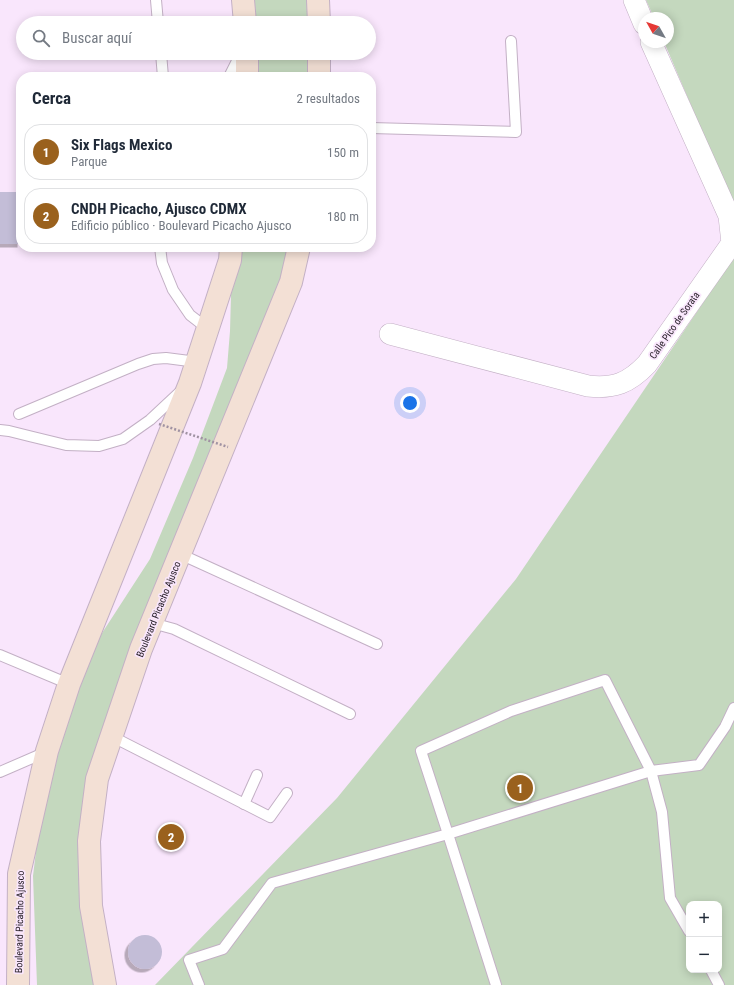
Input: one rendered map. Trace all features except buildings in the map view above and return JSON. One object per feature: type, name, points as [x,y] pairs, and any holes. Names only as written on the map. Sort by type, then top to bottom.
[{"type":"main road","points":[[243,0],[244,16]]},
{"type":"main road","points":[[318,0],[319,16]]},
{"type":"main road","points":[[246,72],[247,60]]},
{"type":"main road","points":[[319,60],[319,72]]},
{"type":"main road","name":"Boulevard Picacho Ajusco","points":[[18,985],[18,874],[48,751],[69,684],[190,383],[230,260],[231,252]]},
{"type":"main road","name":"Boulevard Picacho Ajusco","points":[[105,985],[91,906],[89,840],[97,779],[141,649],[292,282],[298,252]]},
{"type":"street","points":[[634,0],[639,12]]},
{"type":"street","name":"Calle Pico de Sorata","points":[[390,334],[588,386],[598,387],[617,384],[629,380],[639,373],[647,364],[732,243],[729,216],[654,48]]},
{"type":"lane","points":[[156,0],[157,16]]},
{"type":"lane","points":[[376,128],[516,132],[511,41]]},
{"type":"lane","points":[[162,60],[163,72]]},
{"type":"lane","points":[[232,72],[238,60]]},
{"type":"lane","points":[[161,252],[162,263],[173,290],[190,315],[208,329]]},
{"type":"lane","points":[[19,414],[153,359],[166,358],[197,362]]},
{"type":"lane","points":[[0,430],[66,445],[98,446],[123,439],[150,420],[190,383]]},
{"type":"lane","points":[[180,554],[377,644]]},
{"type":"lane","points":[[152,623],[174,629],[350,714]]},
{"type":"lane","points":[[0,655],[69,684]]},
{"type":"lane","points":[[496,985],[421,751],[511,711],[605,680],[651,771],[662,812],[670,898],[686,926]]},
{"type":"lane","points":[[199,985],[189,960],[224,949],[272,882],[448,834],[651,771],[699,765],[726,727],[734,708]]},
{"type":"lane","points":[[112,736],[270,817],[287,793]]},
{"type":"lane","points":[[0,772],[48,751]]},
{"type":"lane","points":[[244,804],[257,775]]},
{"type":"lane","points":[[713,973],[719,985]]},
{"type":"path","points":[[159,424],[228,447]]},
{"type":"green space","points":[[244,0],[315,0],[316,16],[245,16]]},
{"type":"green space","points":[[646,0],[734,0],[734,206],[667,48],[674,48],[674,12],[651,12]]},
{"type":"green space","points":[[247,60],[318,60],[318,72],[247,72]]},
{"type":"green space","points":[[233,252],[294,252],[94,778],[94,985],[37,985],[33,876],[48,751],[69,684],[150,559],[193,458],[227,368],[230,331]]},
{"type":"green space","points":[[734,257],[734,985],[155,985],[337,798],[516,579]]},
{"type":"place","name":"Six Flags Mexico","points":[[520,788]]},
{"type":"place","name":"CNDH Picacho, Ajusco CDMX","points":[[171,837]]}]
